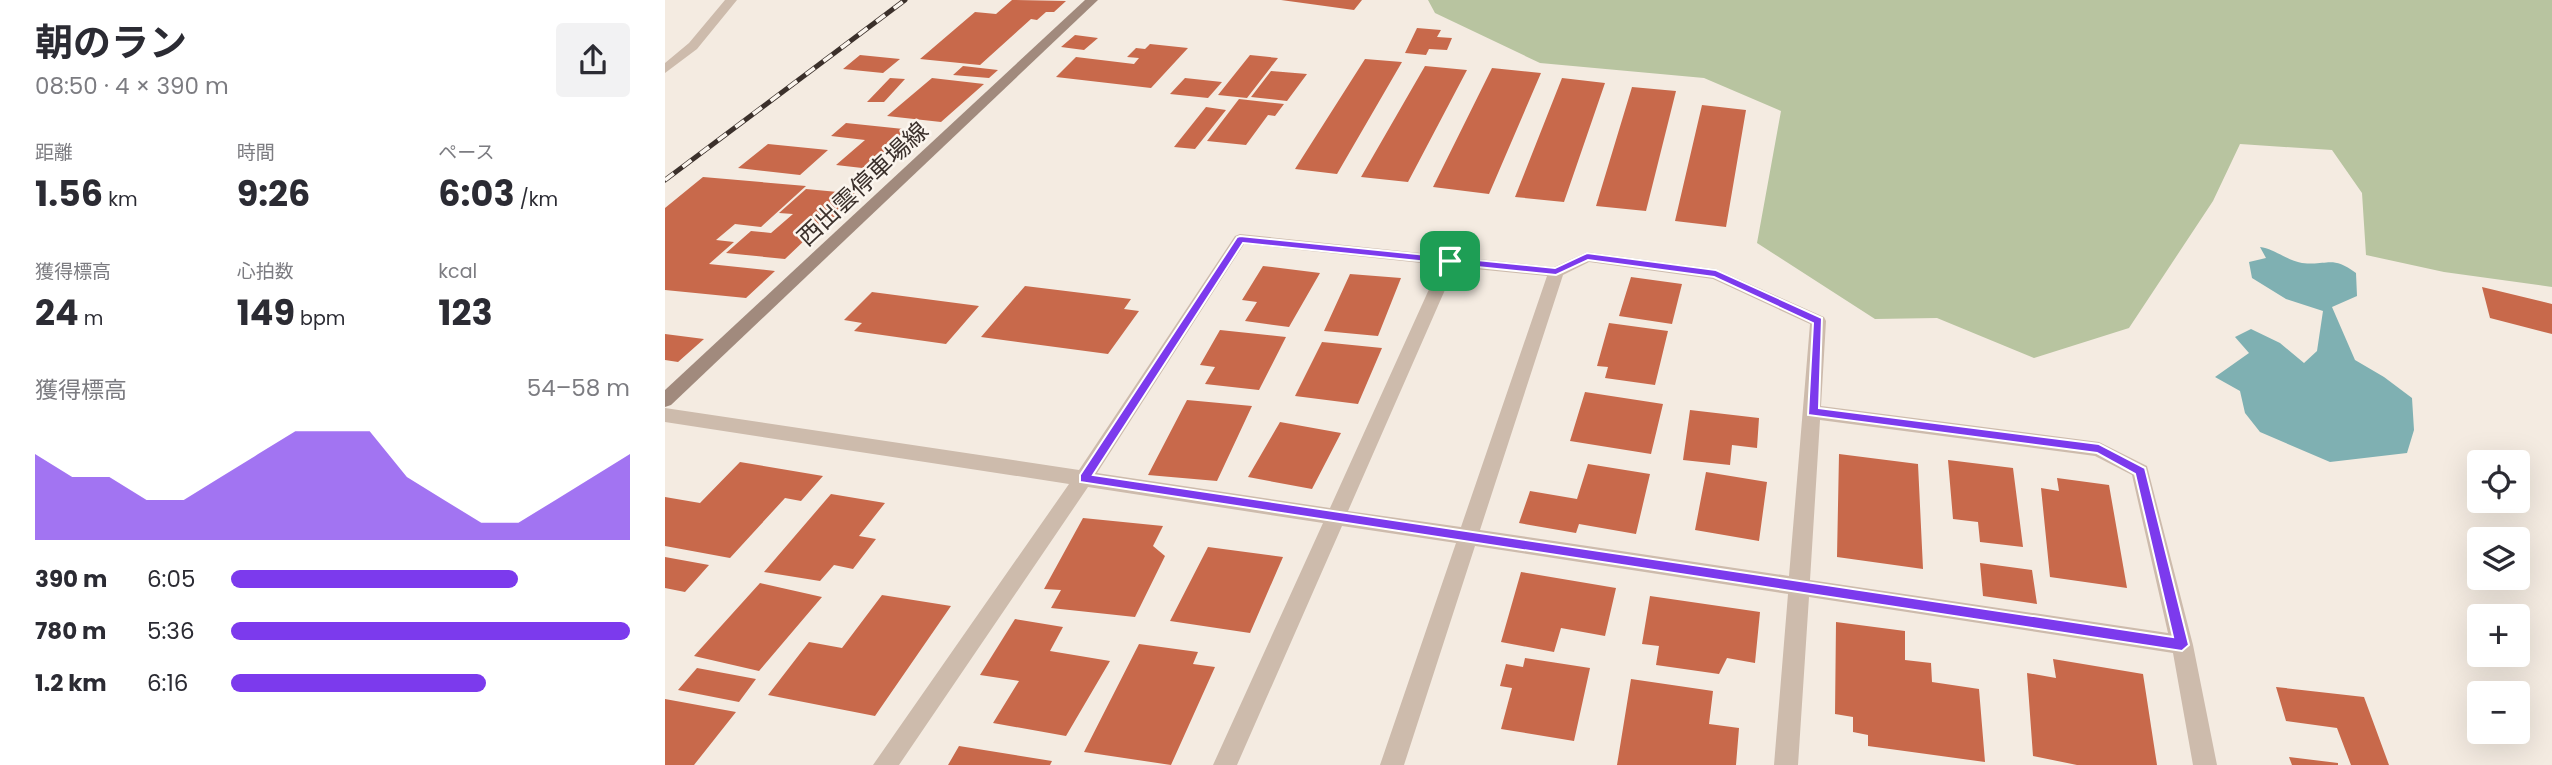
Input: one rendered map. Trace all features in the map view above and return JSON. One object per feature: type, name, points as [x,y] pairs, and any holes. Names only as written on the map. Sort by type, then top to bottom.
[{"type":"main road","name":"西出雲停車場線","points":[[665,401],[1092,0]]},
{"type":"street","points":[[665,69],[693,46],[731,0]]},
{"type":"street","points":[[885,765],[1084,478],[1240,239],[1556,272],[1587,257],[1716,274],[1818,321],[1786,765]]},
{"type":"street","points":[[1225,765],[1450,261]]},
{"type":"street","points":[[1392,765],[1556,272]]},
{"type":"street","points":[[1812,412],[2099,449],[2140,471],[2182,645],[2205,765]]},
{"type":"street","points":[[665,415],[2182,645]]},
{"type":"green space","points":[[1428,0],[2552,0],[2552,287],[2444,272],[2366,255],[2362,193],[2332,150],[2240,144],[2213,201],[2129,328],[2034,358],[1937,318],[1875,319],[1757,243],[1781,111],[1704,78],[1540,63],[1435,13]]},
{"type":"water","points":[[2260,247],[2297,262],[2341,264],[2356,273],[2357,296],[2332,307],[2355,360],[2412,398],[2414,430],[2407,453],[2330,462],[2260,432],[2245,413],[2240,391],[2215,377],[2249,353],[2235,337],[2251,329],[2280,343],[2304,363],[2317,351],[2323,311],[2286,299],[2252,278],[2249,262],[2266,258]]},
{"type":"building","points":[[1012,0],[1066,1],[1054,12],[1046,12],[1037,20],[1031,19],[980,65],[920,59],[975,12],[996,14]]},
{"type":"building","points":[[1281,0],[1362,0],[1354,10]]},
{"type":"building","points":[[1417,28],[1441,30],[1437,37],[1452,38],[1447,50],[1429,49],[1426,55],[1405,53]]},
{"type":"building","points":[[1075,35],[1098,38],[1084,50],[1061,47]]},
{"type":"building","points":[[1150,44],[1188,48],[1151,88],[1056,77],[1076,57],[1134,64],[1139,58],[1127,57],[1136,48],[1145,49]]},
{"type":"building","points":[[860,55],[900,59],[883,73],[843,69]]},
{"type":"building","points":[[1250,55],[1278,58],[1247,98],[1218,95]]},
{"type":"building","points":[[1365,59],[1402,62],[1337,174],[1295,169]]},
{"type":"building","points":[[963,66],[998,70],[989,78],[953,75]]},
{"type":"building","points":[[1425,66],[1467,70],[1408,182],[1361,177]]},
{"type":"building","points":[[1492,68],[1541,73],[1489,194],[1433,187]]},
{"type":"building","points":[[1271,71],[1307,74],[1287,101],[1251,97]]},
{"type":"building","points":[[890,78],[905,79],[884,102],[867,102]]},
{"type":"building","points":[[932,78],[984,84],[941,122],[887,116]]},
{"type":"building","points":[[1185,78],[1222,82],[1208,98],[1170,94]]},
{"type":"building","points":[[1562,78],[1605,83],[1564,202],[1515,197]]},
{"type":"building","points":[[1632,87],[1676,91],[1646,211],[1596,206]]},
{"type":"building","points":[[1239,99],[1284,104],[1275,116],[1268,115],[1246,145],[1207,141]]},
{"type":"building","points":[[1702,105],[1746,110],[1726,227],[1675,221]]},
{"type":"building","points":[[1206,107],[1226,110],[1195,149],[1174,147]]},
{"type":"building","points":[[846,123],[913,130],[871,169],[836,165],[865,140],[831,136]]},
{"type":"building","points":[[768,144],[828,150],[800,175],[738,168]]},
{"type":"building","points":[[703,177],[806,186],[761,227],[735,224],[716,240],[734,242],[709,264],[775,271],[746,298],[665,290],[665,208]]},
{"type":"building","points":[[806,189],[859,194],[833,218],[828,218],[785,259],[726,253],[751,231],[771,233],[793,214],[779,213]]},
{"type":"building","points":[[1263,266],[1320,273],[1289,327],[1245,321],[1257,302],[1242,300]]},
{"type":"building","points":[[1350,274],[1401,278],[1378,336],[1324,331]]},
{"type":"building","points":[[1631,277],[1682,284],[1672,324],[1619,316]]},
{"type":"building","points":[[1025,286],[1131,299],[1124,309],[1139,311],[1108,354],[981,337]]},
{"type":"building","points":[[2482,287],[2552,304],[2552,334],[2490,318]]},
{"type":"building","points":[[872,292],[979,306],[946,344],[854,331],[862,323],[844,320]]},
{"type":"building","points":[[1609,323],[1668,331],[1655,385],[1605,378],[1608,367],[1597,366]]},
{"type":"building","points":[[1220,330],[1286,337],[1259,390],[1205,384],[1215,367],[1200,365]]},
{"type":"building","points":[[665,334],[704,339],[678,362],[665,360]]},
{"type":"building","points":[[1322,342],[1382,348],[1358,404],[1295,396]]},
{"type":"building","points":[[1585,392],[1663,404],[1651,454],[1570,441]]},
{"type":"building","points":[[1187,400],[1252,406],[1217,481],[1148,475]]},
{"type":"building","points":[[1690,410],[1759,418],[1757,448],[1732,445],[1730,465],[1683,460]]},
{"type":"building","points":[[1280,422],[1341,433],[1312,489],[1248,477]]},
{"type":"building","points":[[1839,454],[1918,464],[1923,569],[1837,557]]},
{"type":"building","points":[[1948,460],[2013,468],[2023,547],[1980,542],[1978,522],[1953,519]]},
{"type":"building","points":[[740,462],[823,476],[801,501],[785,498],[730,558],[665,546],[665,497],[700,503]]},
{"type":"building","points":[[1588,464],[1650,474],[1636,534],[1579,524],[1576,533],[1519,523],[1530,491],[1577,499]]},
{"type":"building","points":[[1706,472],[1767,482],[1759,541],[1695,530]]},
{"type":"building","points":[[2057,478],[2109,485],[2127,588],[2050,577],[2041,488],[2059,491]]},
{"type":"building","points":[[831,494],[885,503],[859,536],[876,539],[853,569],[834,565],[820,581],[764,572]]},
{"type":"building","points":[[1083,518],[1163,526],[1153,546],[1165,556],[1135,617],[1051,608],[1061,590],[1044,589]]},
{"type":"building","points":[[1208,547],[1283,557],[1250,633],[1170,621]]},
{"type":"building","points":[[665,557],[709,565],[685,592],[665,588]]},
{"type":"building","points":[[1980,563],[2032,570],[2037,604],[1983,596]]},
{"type":"building","points":[[1521,572],[1616,588],[1605,636],[1561,628],[1554,652],[1501,642]]},
{"type":"building","points":[[760,583],[822,597],[759,671],[694,656]]},
{"type":"building","points":[[882,595],[951,606],[875,716],[768,695],[809,642],[842,648]]},
{"type":"building","points":[[1650,596],[1760,612],[1755,663],[1727,658],[1719,674],[1656,665],[1659,646],[1642,644]]},
{"type":"building","points":[[1015,619],[1063,627],[1050,651],[1110,661],[1066,736],[993,723],[1019,681],[980,675]]},
{"type":"building","points":[[1836,622],[1905,631],[1905,660],[1931,663],[1932,682],[1979,689],[1985,762],[1868,746],[1868,735],[1853,732],[1853,717],[1835,714]]},
{"type":"building","points":[[1139,644],[1198,652],[1193,664],[1215,667],[1171,765],[1084,752]]},
{"type":"building","points":[[1525,658],[1590,668],[1574,741],[1501,729],[1512,688],[1500,686],[1506,664],[1523,667]]},
{"type":"building","points":[[2053,659],[2143,674],[2157,765],[2077,765],[2033,756],[2027,673],[2056,678]]},
{"type":"building","points":[[697,668],[756,679],[739,702],[678,690]]},
{"type":"building","points":[[1631,679],[1713,691],[1709,724],[1739,728],[1736,765],[1617,765]]},
{"type":"building","points":[[2276,687],[2364,697],[2389,765],[2351,765],[2337,728],[2286,721]]},
{"type":"building","points":[[665,699],[736,712],[694,765],[665,765]]},
{"type":"building","points":[[959,746],[1052,761],[1050,765],[948,765]]},
{"type":"building","points":[[2289,757],[2338,763],[2338,765],[2292,765]]},
{"type":"railway","points":[[665,180],[905,0]]},
{"type":"route","points":[[1240,239],[1450,261],[1556,272],[1587,257],[1716,274],[1818,321],[1812,412],[2099,449],[2140,471],[2182,645],[1084,478],[1240,239]]}]
